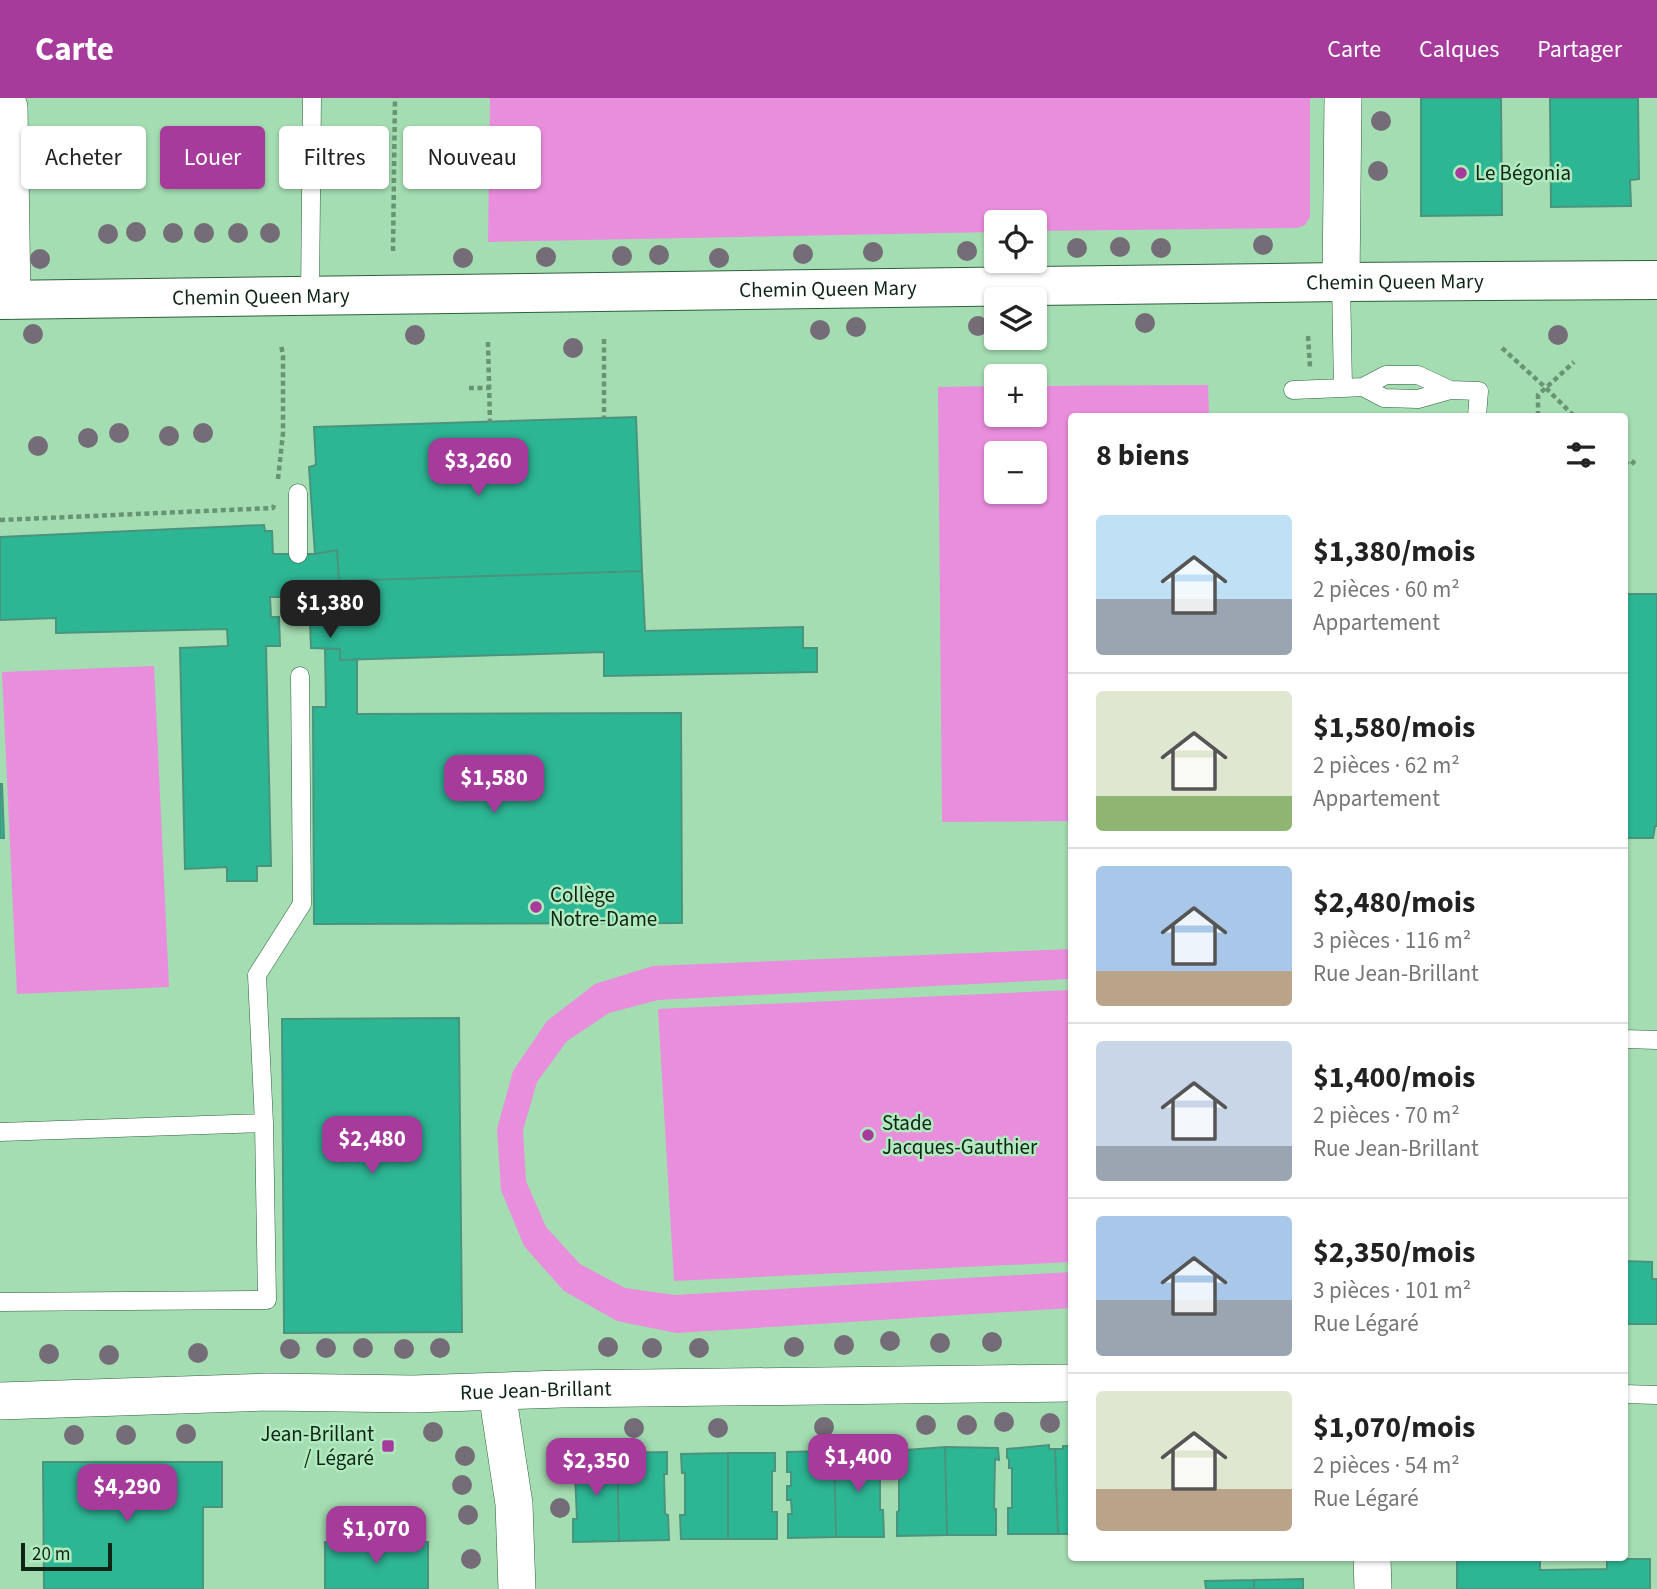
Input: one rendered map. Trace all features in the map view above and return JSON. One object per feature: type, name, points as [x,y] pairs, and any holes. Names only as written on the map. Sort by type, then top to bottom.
[{"type":"street","points":[[1341,282],[1343,98]]},
{"type":"street","points":[[0,107],[9,107],[6,300]]},
{"type":"street","name":"Chemin Queen Mary","points":[[6,300],[1657,280]]},
{"type":"street","name":"Rue Jean-Brillant","points":[[0,1401],[268,1392],[414,1394],[561,1389],[1068,1383]]},
{"type":"street","points":[[497,1392],[514,1504],[517,1589]]},
{"type":"street","points":[[1372,1561],[1373,1589]]},
{"type":"lane","points":[[310,296],[312,98]]},
{"type":"lane","points":[[1341,282],[1343,388]]},
{"type":"lane","points":[[1293,390],[1363,387],[1384,398],[1418,399],[1450,390],[1479,391],[1477,413]]},
{"type":"lane","points":[[298,493],[298,554]]},
{"type":"lane","points":[[0,1302],[267,1300],[264,1123],[257,975],[302,904],[300,676]]},
{"type":"lane","points":[[1628,1039],[1657,1040]]},
{"type":"lane","points":[[0,1132],[264,1123]]},
{"type":"lane","points":[[1628,1394],[1657,1395]]},
{"type":"path","points":[[393,251],[395,98]]},
{"type":"path","points":[[604,340],[604,418]]},
{"type":"path","points":[[488,342],[490,422]]},
{"type":"path","points":[[277,482],[283,433],[281,344]]},
{"type":"path","points":[[1502,348],[1571,413]]},
{"type":"path","points":[[1538,413],[1538,395],[1574,362]]},
{"type":"path","points":[[469,388],[490,388]]},
{"type":"path","points":[[1628,464],[1631,465],[1636,459]]},
{"type":"path","points":[[0,520],[273,508],[276,494]]},
{"type":"shaded area","points":[[490,98],[1310,98],[1310,217],[1305,225],[1297,228],[1047,231],[1047,210],[984,210],[984,232],[488,242],[489,189],[541,189],[541,126],[490,126]]},
{"type":"shaded area","points":[[1208,385],[1209,413],[1068,413],[1068,821],[942,822],[938,387],[984,386],[984,427],[1047,427],[1047,386]]},
{"type":"shaded area","points":[[154,666],[169,987],[17,994],[2,672]]},
{"type":"shaded area","points":[[1068,949],[1068,979],[658,1000],[609,1013],[567,1041],[537,1082],[523,1130],[526,1181],[546,1227],[580,1264],[625,1288],[675,1295],[1068,1272],[1068,1308],[676,1333],[617,1321],[564,1291],[524,1246],[501,1190],[497,1129],[513,1071],[547,1021],[595,984],[653,966]]},
{"type":"shaded area","name":"Stade Jacques-Gauthier","points":[[1068,990],[1068,1262],[674,1281],[658,1009]]},
{"type":"building","name":"Le Bégonia","points":[[1421,98],[1501,98],[1502,215],[1421,216]]},
{"type":"building","points":[[1550,98],[1638,98],[1639,179],[1630,180],[1631,206],[1551,207]]},
{"type":"building","points":[[636,417],[642,571],[339,581],[337,550],[315,554],[309,467],[316,465],[314,427]]},
{"type":"building","points":[[264,525],[265,531],[272,531],[273,554],[315,554],[337,550],[339,581],[642,571],[645,631],[803,627],[803,648],[817,648],[817,672],[604,676],[604,652],[340,660],[340,649],[311,648],[309,597],[270,597],[271,617],[279,617],[280,646],[266,646],[271,866],[257,866],[257,881],[227,881],[227,867],[185,869],[180,648],[228,646],[227,629],[56,633],[56,618],[0,620],[0,537]]},
{"type":"building","points":[[1628,594],[1657,594],[1657,826],[1653,838],[1628,838]]},
{"type":"building","points":[[325,649],[340,649],[340,660],[357,659],[357,714],[681,713],[682,923],[314,924],[313,707],[326,707]]},
{"type":"building","points":[[2,784],[4,838],[0,838]]},
{"type":"building","points":[[459,1018],[462,1332],[284,1333],[282,1019]]},
{"type":"building","points":[[1628,1261],[1652,1262],[1652,1279],[1657,1279],[1657,1324],[1628,1324]]},
{"type":"building","points":[[1049,1445],[1049,1449],[1055,1449],[1058,1534],[1008,1534],[1008,1508],[1012,1508],[1012,1468],[1009,1468],[1007,1449]]},
{"type":"building","points":[[1063,1446],[1068,1446],[1068,1534],[1058,1534],[1055,1449],[1063,1449]]},
{"type":"building","points":[[945,1447],[947,1535],[897,1536],[899,1471],[896,1471],[893,1451]]},
{"type":"building","points":[[945,1447],[998,1448],[999,1460],[995,1459],[996,1535],[947,1535]]},
{"type":"building","points":[[882,1450],[880,1510],[883,1510],[884,1537],[836,1537],[834,1451]]},
{"type":"building","points":[[834,1451],[836,1537],[788,1538],[788,1514],[792,1514],[791,1500],[787,1500],[791,1472],[787,1472],[787,1452]]},
{"type":"building","points":[[667,1452],[667,1474],[664,1474],[669,1540],[619,1541],[617,1453]]},
{"type":"building","points":[[617,1453],[619,1541],[573,1542],[573,1519],[577,1519],[575,1474],[571,1475],[570,1455]]},
{"type":"building","points":[[728,1453],[775,1453],[772,1512],[777,1512],[777,1539],[728,1539]]},
{"type":"building","points":[[728,1453],[728,1539],[681,1539],[680,1515],[685,1515],[685,1473],[682,1473],[681,1454]]},
{"type":"building","points":[[43,1462],[222,1462],[222,1507],[203,1507],[203,1589],[44,1589]]},
{"type":"building","points":[[325,1542],[428,1542],[428,1589],[325,1589]]},
{"type":"building","points":[[1650,1559],[1650,1589],[1457,1589],[1457,1561],[1540,1561],[1540,1570],[1607,1569],[1607,1561]]},
{"type":"building","points":[[1303,1579],[1303,1589],[1254,1589],[1254,1580]]},
{"type":"building","points":[[1254,1580],[1254,1589],[1206,1589],[1205,1581]]},
{"type":"place","name":"Le Bégonia","points":[[1461,173]]},
{"type":"place","name":"Collège Notre-Dame","points":[[536,907]]},
{"type":"place","name":"Stade Jacques-Gauthier","points":[[868,1135]]},
{"type":"place","name":"Jean-Brillant / Légaré","points":[[388,1446]]}]
